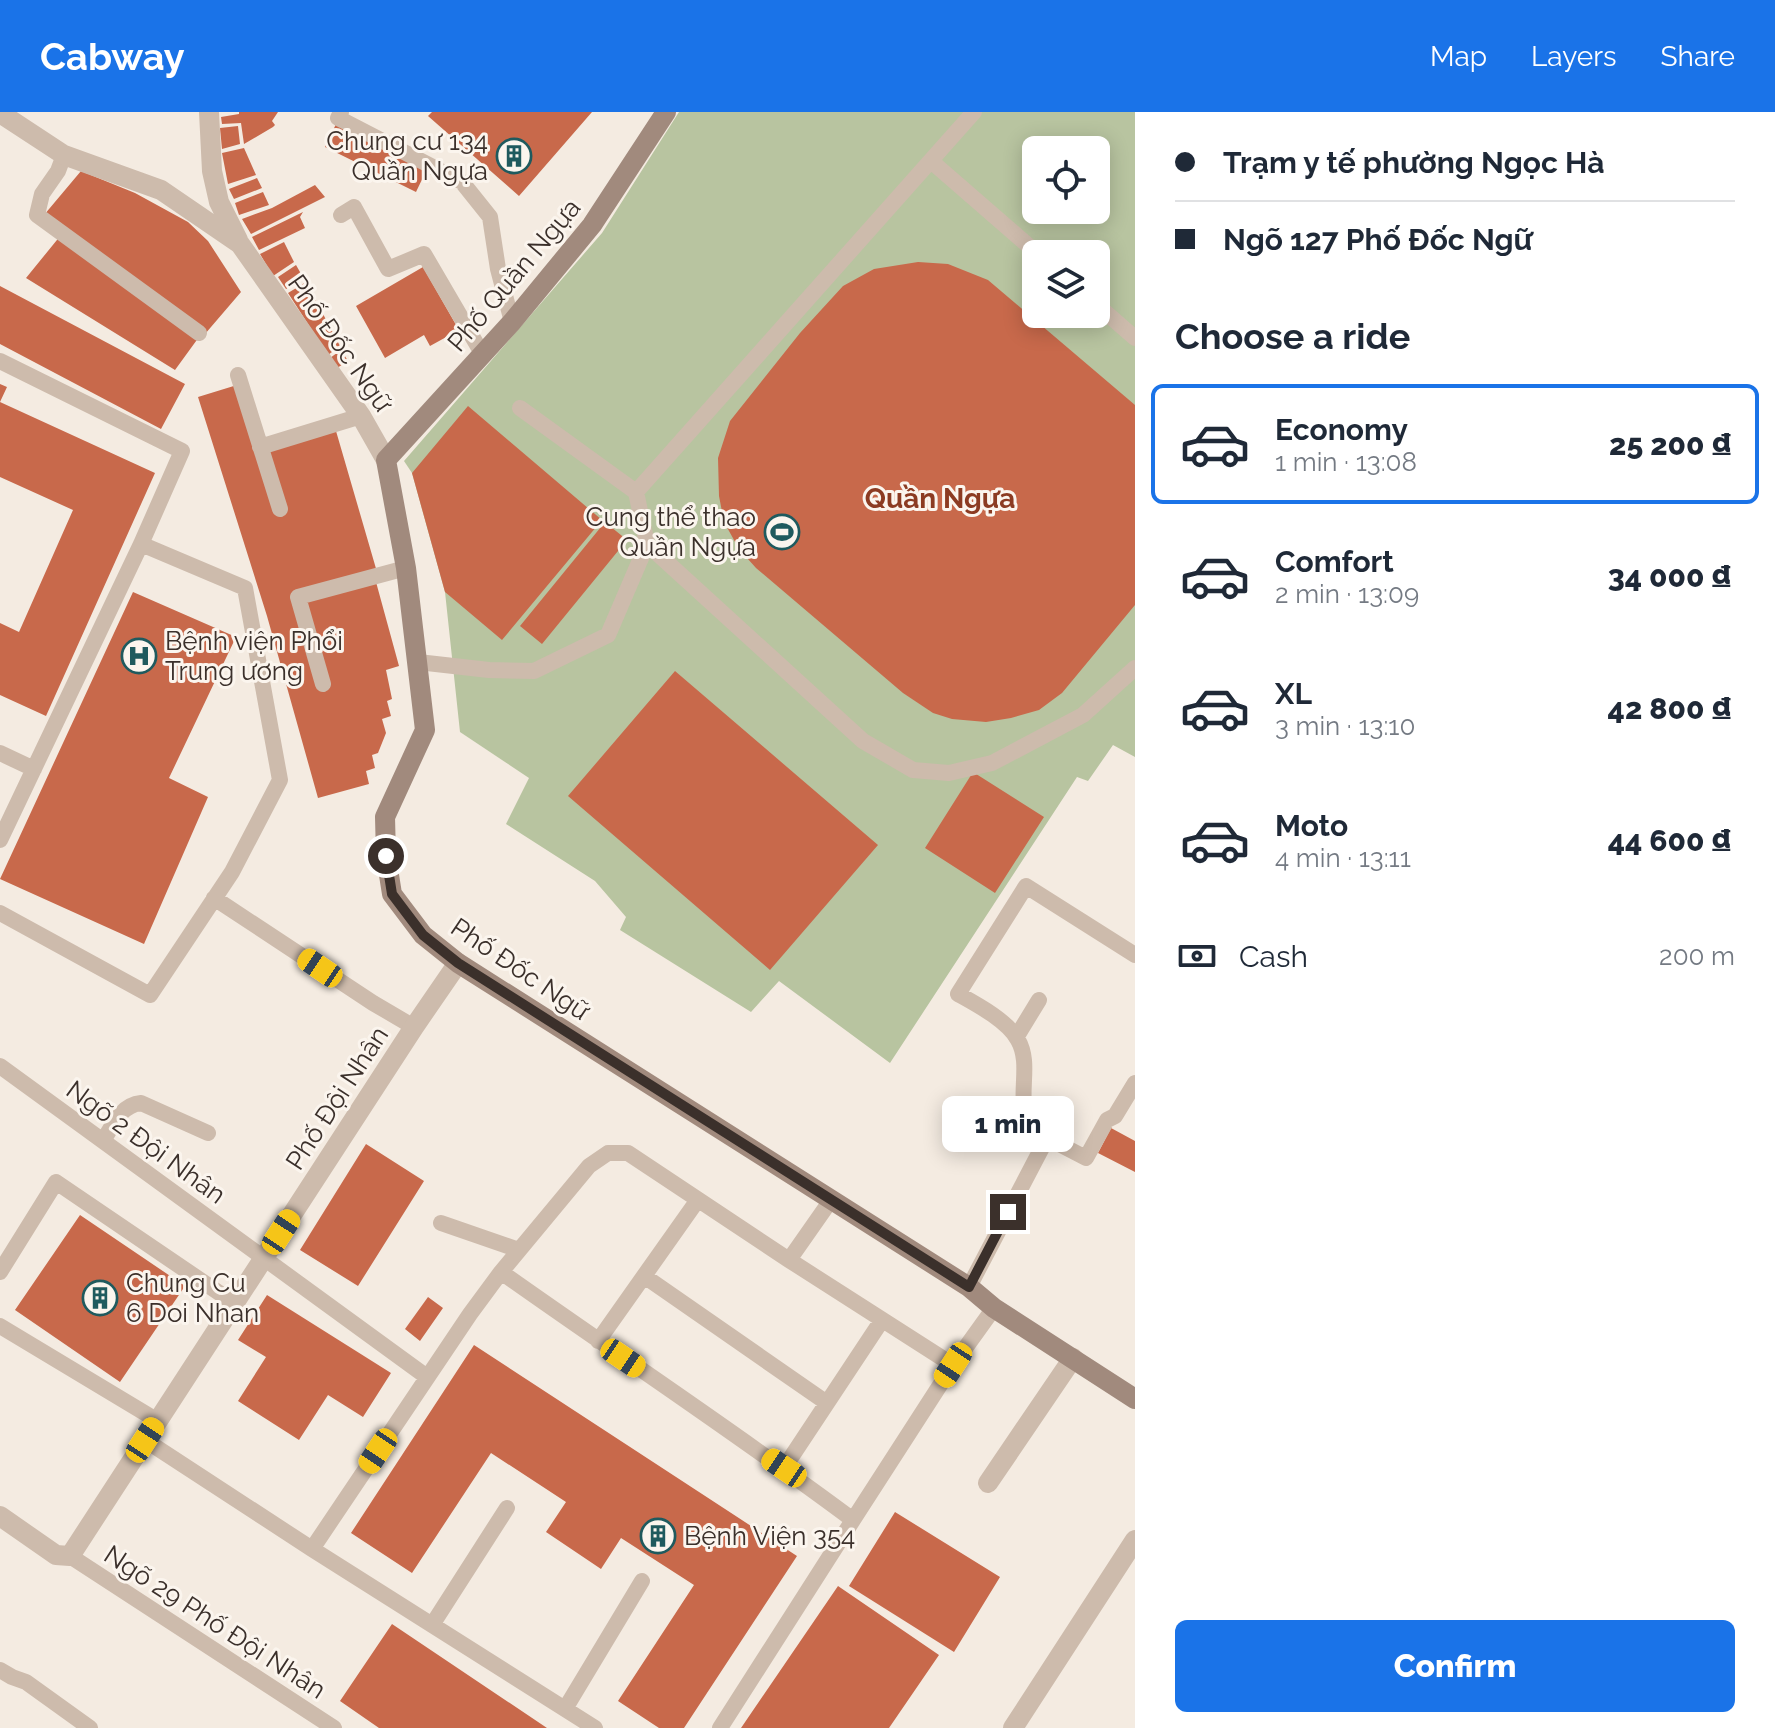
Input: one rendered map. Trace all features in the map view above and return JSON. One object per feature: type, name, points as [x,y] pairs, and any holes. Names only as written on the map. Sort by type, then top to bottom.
[{"type":"street","name":"Phố Quần Ngựa","points":[[386,460],[512,322],[592,225],[666,112]]},
{"type":"street","name":"Phố Đốc Ngữ","points":[[0,113],[64,155],[161,190],[240,244],[361,416],[386,460],[406,568],[425,730],[385,817],[386,856],[392,894],[423,935],[458,963],[969,1287],[994,1308],[1135,1399]]},
{"type":"street","points":[[205,114],[219,202],[240,244]]},
{"type":"street","name":"Phố Đội Nhân","points":[[70,1556],[458,963]]},
{"type":"street","points":[[988,1483],[1073,1358]]},
{"type":"street","points":[[0,1516],[56,1555],[70,1556]]},
{"type":"street","points":[[1013,1728],[1135,1540]]},
{"type":"lane","points":[[341,112],[338,118],[462,182],[490,217],[498,269],[512,322]]},
{"type":"lane","points":[[636,492],[974,112]]},
{"type":"lane","points":[[64,155],[58,171],[42,194],[37,215],[199,333]]},
{"type":"lane","points":[[931,161],[1022,240]]},
{"type":"lane","points":[[341,215],[354,207],[388,269],[424,254],[483,355]]},
{"type":"lane","points":[[1110,316],[1135,338]]},
{"type":"lane","points":[[0,361],[182,451],[0,840]]},
{"type":"lane","points":[[238,375],[280,509]]},
{"type":"lane","points":[[418,662],[489,670],[534,671],[608,635],[647,544],[636,492],[520,408]]},
{"type":"lane","points":[[260,447],[361,416]]},
{"type":"lane","points":[[0,913],[150,995],[232,872],[280,780],[245,588],[141,544]]},
{"type":"lane","points":[[647,544],[863,741],[913,770],[949,773],[992,763],[1083,715],[1135,668]]},
{"type":"lane","points":[[323,684],[298,597],[406,568]]},
{"type":"lane","points":[[0,753],[34,769]]},
{"type":"lane","points":[[1135,955],[1026,886],[958,994],[990,1012],[1017,1036],[1022,1050],[1024,1113],[1028,1124],[1034,1131],[1086,1158],[1107,1120],[1115,1116],[1135,1083]]},
{"type":"lane","points":[[214,898],[414,1027]]},
{"type":"lane","points":[[1017,1036],[1039,1000]]},
{"type":"lane","name":"Ngõ 2 Đội Nhân","points":[[0,1066],[427,1377]]},
{"type":"lane","points":[[103,1141],[124,1109],[141,1103],[208,1133]]},
{"type":"lane","points":[[969,1287],[1047,1138]]},
{"type":"lane","points":[[312,1549],[501,1272],[589,1166],[608,1153],[628,1153],[697,1201],[953,1365]]},
{"type":"lane","points":[[0,1272],[6,1251],[56,1182],[234,1303]]},
{"type":"lane","points":[[789,1260],[831,1200]]},
{"type":"lane","points":[[598,1341],[697,1201]]},
{"type":"lane","points":[[441,1223],[519,1250]]},
{"type":"lane","points":[[501,1272],[784,1468],[853,1520]]},
{"type":"lane","points":[[644,1276],[827,1403]]},
{"type":"lane","points":[[720,1728],[953,1365],[994,1308]]},
{"type":"lane","points":[[784,1468],[882,1320]]},
{"type":"lane","points":[[0,1326],[158,1421]]},
{"type":"lane","points":[[145,1440],[595,1728]]},
{"type":"lane","points":[[432,1625],[507,1508]]},
{"type":"lane","name":"Ngõ 29 Phố Đội Nhân","points":[[70,1556],[334,1728]]},
{"type":"lane","points":[[565,1709],[642,1581]]},
{"type":"lane","points":[[0,1670],[26,1682],[90,1728]]},
{"type":"green space","name":"Cung thể thao Quần Ngựa","points":[[679,112],[1135,112],[1135,757],[1113,745],[1088,781],[1077,777],[890,1063],[779,981],[751,1012],[620,930],[626,917],[595,881],[506,824],[529,778],[460,732],[445,592],[412,473],[404,461],[602,233]]},
{"type":"building","points":[[239,112],[278,112],[272,121],[273,127],[244,144],[241,123],[222,124],[221,117]]},
{"type":"building","name":"Chung cư 134 Quần Ngựa","points":[[432,112],[592,112],[519,196],[428,116]]},
{"type":"building","points":[[336,124],[427,169],[416,192],[325,147]]},
{"type":"building","points":[[238,126],[240,144],[222,149],[220,128]]},
{"type":"building","points":[[244,148],[256,175],[228,184],[222,153]]},
{"type":"building","points":[[81,171],[135,193],[188,222],[208,241],[241,292],[205,334],[44,215]]},
{"type":"building","points":[[257,178],[262,188],[234,199],[229,189]]},
{"type":"building","points":[[315,185],[325,197],[251,234],[242,219],[272,208]]},
{"type":"building","points":[[263,192],[269,205],[239,215],[235,203]]},
{"type":"building","points":[[303,212],[300,217],[305,228],[259,250],[252,237]]},
{"type":"building","points":[[61,235],[199,337],[175,370],[26,278]]},
{"type":"building","points":[[284,242],[294,262],[273,276],[260,254]]},
{"type":"building","points":[[918,262],[948,264],[988,280],[1022,309],[1022,328],[1044,328],[1135,405],[1135,605],[1062,693],[1039,710],[986,722],[952,719],[933,713],[903,693],[756,568],[739,549],[724,522],[719,496],[718,458],[730,421],[800,333],[843,286],[874,269]]},
{"type":"building","points":[[296,265],[304,279],[286,289],[278,277]]},
{"type":"building","points":[[423,267],[459,330],[430,346],[424,335],[385,358],[356,306]]},
{"type":"building","points":[[306,282],[340,346],[328,355],[288,293]]},
{"type":"building","points":[[0,286],[185,384],[161,429],[0,344]]},
{"type":"building","points":[[341,350],[348,361],[337,368],[330,358]]},
{"type":"building","points":[[0,384],[7,387],[0,402]]},
{"type":"building","points":[[237,385],[267,450],[336,431],[377,572],[304,601],[376,582],[399,666],[386,670],[392,699],[387,701],[391,716],[382,719],[386,733],[378,753],[372,755],[375,768],[366,771],[369,784],[318,798],[267,616],[198,397]]},
{"type":"building","points":[[0,402],[155,473],[46,716],[0,695],[0,623],[19,632],[73,510],[0,477]]},
{"type":"building","points":[[468,406],[602,520],[502,640],[445,592],[412,473]]},
{"type":"building","points":[[605,522],[627,540],[542,644],[520,626]]},
{"type":"building","points":[[133,592],[236,637],[169,778],[208,797],[144,944],[0,879]]},
{"type":"building","points":[[675,671],[878,845],[770,970],[568,796]]},
{"type":"building","points":[[973,772],[1044,817],[995,893],[925,848]]},
{"type":"building","points":[[1111,1128],[1135,1141],[1135,1172],[1098,1153]]},
{"type":"building","points":[[366,1144],[424,1181],[358,1286],[300,1250]]},
{"type":"building","name":"Chung Cu 6 Doi Nhan","points":[[80,1215],[185,1286],[120,1382],[15,1310]]},
{"type":"building","points":[[267,1295],[391,1373],[363,1417],[328,1395],[299,1440],[238,1401],[266,1357],[238,1340]]},
{"type":"building","points":[[428,1297],[443,1308],[420,1341],[405,1329]]},
{"type":"building","name":"Bệnh Viện 354","points":[[474,1345],[797,1556],[684,1728],[659,1728],[618,1701],[694,1585],[621,1538],[601,1569],[546,1532],[566,1502],[491,1453],[412,1573],[351,1533]]},
{"type":"building","points":[[895,1512],[1000,1577],[954,1652],[849,1586]]},
{"type":"building","points":[[838,1586],[939,1655],[889,1728],[741,1728]]},
{"type":"building","points":[[392,1624],[547,1728],[379,1728],[340,1701]]},
{"type":"place","name":"Chung cư 134 Quần Ngựa","points":[[514,156]]},
{"type":"place","name":"Cung thể thao Quần Ngựa","points":[[782,532]]},
{"type":"place","name":"Bệnh viện Phổi Trung ương","points":[[139,656]]},
{"type":"place","name":"Chung Cu 6 Doi Nhan","points":[[100,1298]]},
{"type":"place","name":"Bệnh Viện 354","points":[[658,1536]]},
{"type":"district","name":"Quần Ngựa","points":[[940,498]]},
{"type":"route","points":[[386,856],[392,894],[423,935],[458,963],[969,1287],[1008,1212]]}]
